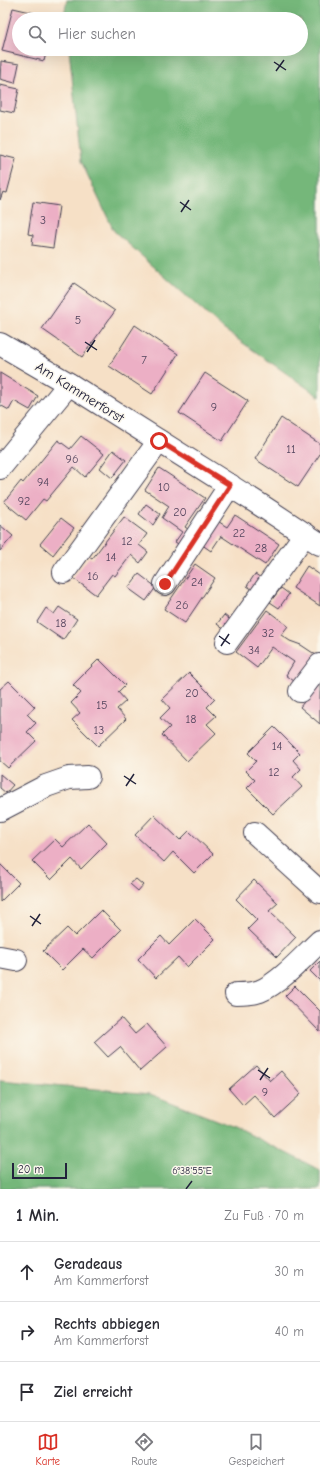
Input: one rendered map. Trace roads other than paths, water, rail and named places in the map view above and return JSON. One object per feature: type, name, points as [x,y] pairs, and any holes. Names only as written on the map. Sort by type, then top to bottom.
[{"type":"street","name":"Am Kammerforst","points":[[0,344],[69,384],[230,485],[312,539],[227,642]]},
{"type":"street","points":[[0,468],[69,384]]},
{"type":"street","points":[[64,572],[159,441]]},
{"type":"street","points":[[165,584],[230,485]]},
{"type":"street","points":[[300,691],[320,665]]},
{"type":"street","points":[[0,810],[46,786],[69,778],[88,777]]},
{"type":"street","points":[[255,833],[320,892]]},
{"type":"street","points":[[236,994],[248,994],[261,990],[278,979],[320,941]]}]
